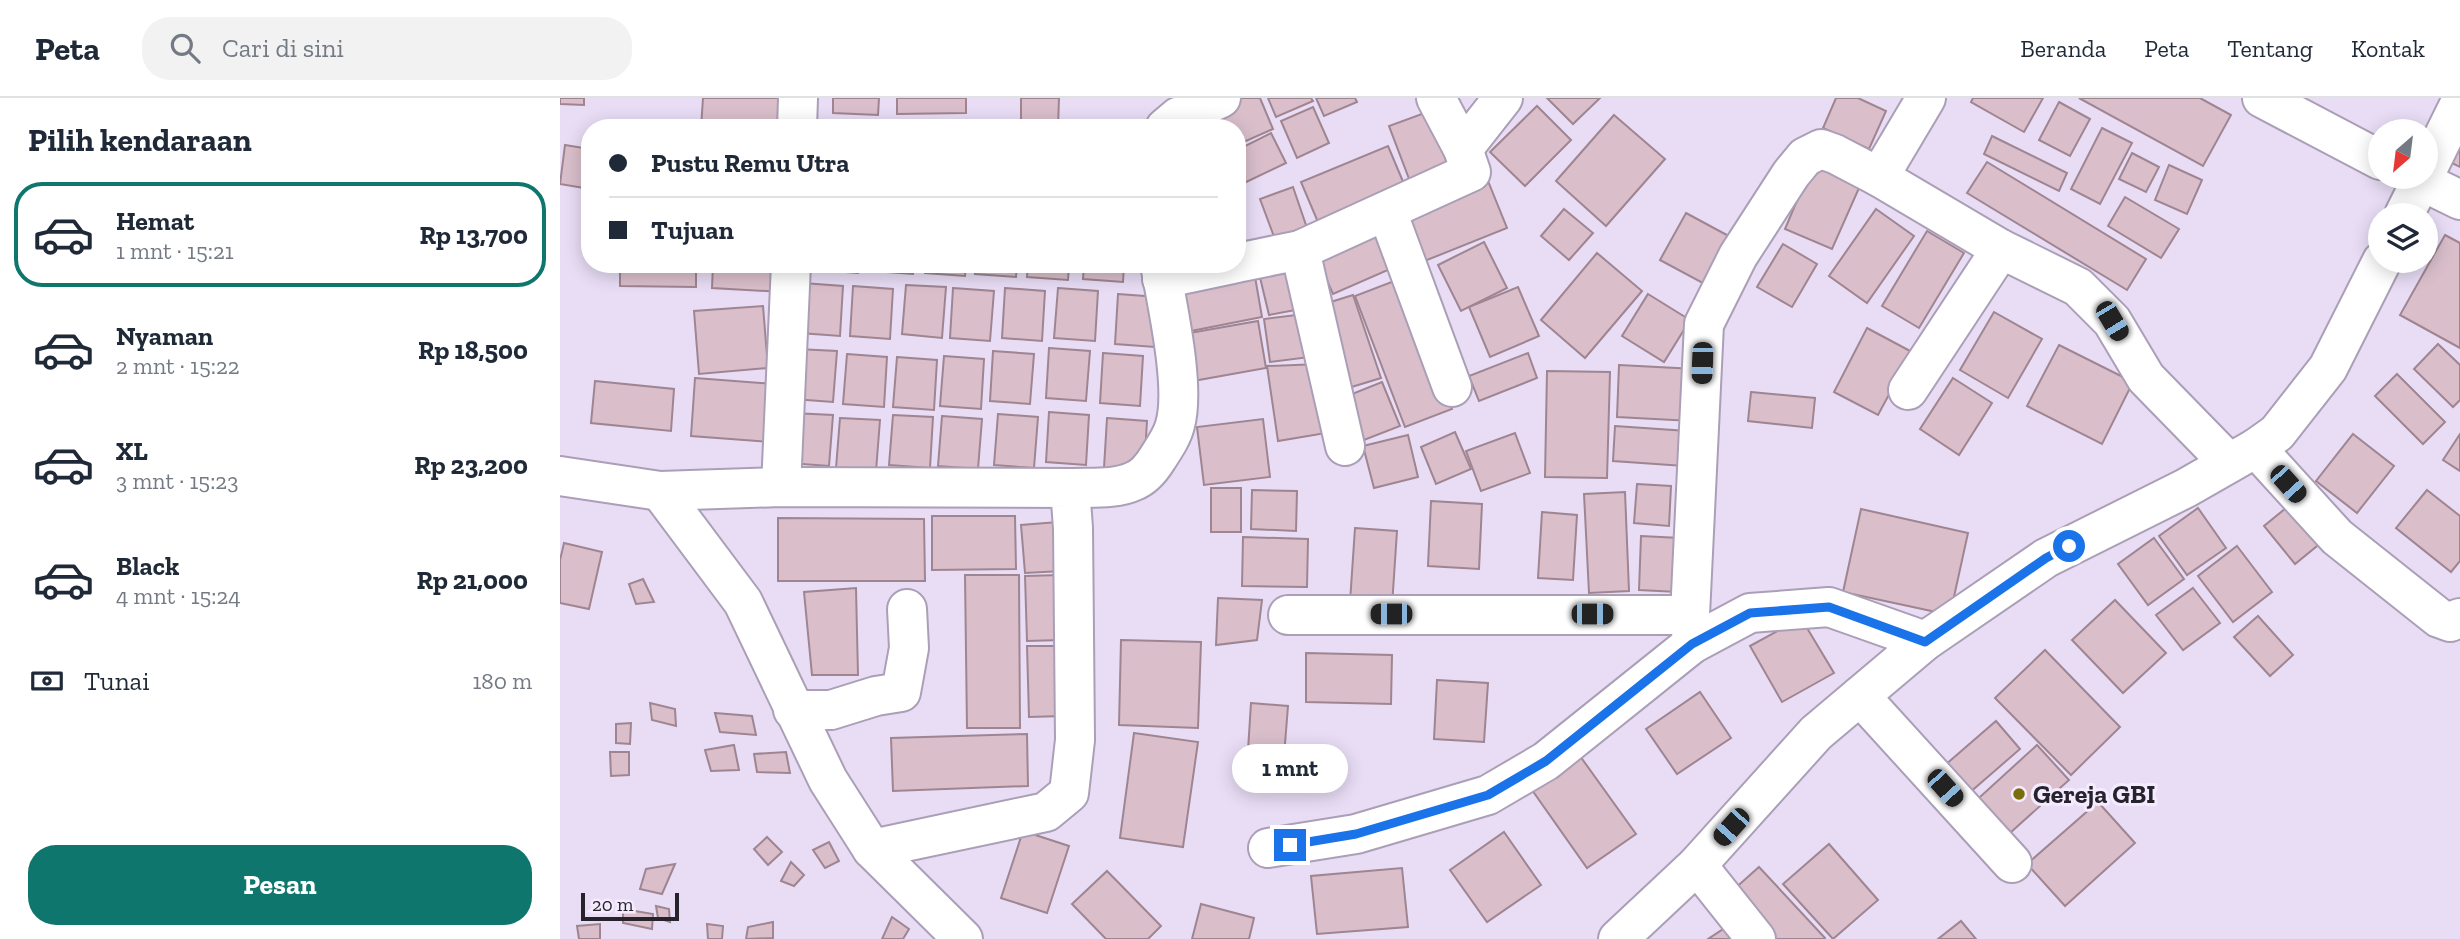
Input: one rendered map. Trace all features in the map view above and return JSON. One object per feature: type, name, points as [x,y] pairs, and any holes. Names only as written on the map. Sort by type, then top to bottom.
[{"type":"street","points":[[797,98],[797,119]]},
{"type":"street","points":[[1176,119],[1221,98]]},
{"type":"street","points":[[1246,262],[1300,250],[1471,172],[1464,149],[1436,98]]},
{"type":"street","points":[[1464,149],[1503,98]]},
{"type":"street","points":[[1879,177],[1926,98]]},
{"type":"street","points":[[2262,98],[2368,154]]},
{"type":"street","points":[[2438,145],[2460,103]]},
{"type":"street","points":[[1268,848],[1356,834],[1488,795],[1546,761],[1691,629],[1704,324],[1738,256],[1791,174],[1805,157],[1821,149],[1879,177],[2001,249],[2078,287],[2112,321],[2146,378],[2439,618],[2450,622],[2460,618]]},
{"type":"street","points":[[2438,187],[2460,200]]},
{"type":"street","points":[[1387,211],[1452,387]]},
{"type":"street","points":[[1908,390],[2001,249]]},
{"type":"street","points":[[1300,250],[1345,446]]},
{"type":"street","points":[[781,487],[791,273]]},
{"type":"street","points":[[560,476],[660,491],[781,487],[1070,488],[1113,487],[1136,480],[1152,467],[1170,436],[1175,426],[1178,404],[1173,343],[1161,273]]},
{"type":"street","points":[[1618,939],[1697,865],[1816,733],[1925,642],[2046,558],[2186,488],[2277,433],[2328,368],[2376,273]]},
{"type":"street","points":[[872,849],[1046,812],[1069,793],[1075,740],[1073,528],[1070,488]]},
{"type":"street","points":[[660,491],[743,602],[828,780],[872,849],[963,939]]},
{"type":"street","points":[[1288,615],[1691,629],[1750,613],[1829,607],[1925,642]]},
{"type":"street","points":[[793,710],[831,709],[901,692],[909,648],[907,609]]},
{"type":"street","points":[[1860,696],[2012,863]]},
{"type":"street","points":[[1697,865],[1756,939]]},
{"type":"building","points":[[560,98],[584,98],[584,105],[560,104]]},
{"type":"building","points":[[703,98],[790,98],[789,119],[702,119]]},
{"type":"building","points":[[833,98],[879,98],[878,115],[833,113]]},
{"type":"building","points":[[897,98],[966,98],[966,113],[897,114]]},
{"type":"building","points":[[1021,98],[1059,98],[1058,119],[1021,119]]},
{"type":"building","points":[[1231,98],[1260,98],[1273,129],[1246,141],[1246,119],[1209,119],[1205,110]]},
{"type":"building","points":[[1268,98],[1311,98],[1313,101],[1276,117]]},
{"type":"building","points":[[1316,98],[1355,98],[1357,102],[1324,116]]},
{"type":"building","points":[[1547,98],[1600,98],[1573,124]]},
{"type":"building","points":[[1836,98],[1858,98],[1886,111],[1869,149],[1823,128]]},
{"type":"building","points":[[1973,98],[2043,98],[2024,132],[1971,102]]},
{"type":"building","points":[[2079,98],[2200,98],[2231,115],[2203,166]]},
{"type":"building","points":[[2059,102],[2090,119],[2070,156],[2039,140]]},
{"type":"building","points":[[1537,106],[1571,140],[1525,186],[1490,152]]},
{"type":"building","points":[[1313,107],[1329,143],[1297,158],[1281,121]]},
{"type":"building","points":[[1430,111],[1452,168],[1411,184],[1389,126]]},
{"type":"building","points":[[1614,115],[1665,159],[1606,226],[1556,181]]},
{"type":"building","points":[[2102,128],[2132,143],[2100,204],[2071,189]]},
{"type":"building","points":[[1271,133],[1286,163],[1246,182],[1246,146]]},
{"type":"building","points":[[1992,136],[2067,173],[2059,191],[1984,154]]},
{"type":"building","points":[[565,145],[581,148],[581,188],[560,184]]},
{"type":"building","points":[[1388,146],[1407,191],[1320,227],[1301,182]]},
{"type":"building","points":[[2460,148],[2460,167],[2452,163]]},
{"type":"building","points":[[2132,153],[2159,167],[2146,192],[2119,179]]},
{"type":"building","points":[[1815,158],[1863,179],[1832,249],[1785,229]]},
{"type":"building","points":[[1987,162],[2146,259],[2127,290],[1967,193]]},
{"type":"building","points":[[2169,165],[2202,180],[2187,214],[2155,200]]},
{"type":"building","points":[[1488,181],[1507,228],[1417,264],[1398,217]]},
{"type":"building","points":[[1293,187],[1308,231],[1276,242],[1260,199]]},
{"type":"building","points":[[2125,197],[2179,229],[2161,258],[2108,226]]},
{"type":"building","points":[[1564,209],[1593,233],[1569,260],[1541,236]]},
{"type":"building","points":[[1876,209],[1914,236],[1867,303],[1829,276]]},
{"type":"building","points":[[1686,213],[1738,241],[1712,288],[1660,260]]},
{"type":"building","points":[[1378,223],[1397,266],[1333,294],[1314,251]]},
{"type":"building","points":[[1927,231],[1964,253],[1919,328],[1882,306]]},
{"type":"building","points":[[2445,235],[2460,243],[2460,348],[2400,315],[2424,273],[2438,273],[2438,247]]},
{"type":"building","points":[[1484,242],[1507,288],[1461,311],[1438,265]]},
{"type":"building","points":[[1783,244],[1817,264],[1792,307],[1757,287]]},
{"type":"building","points":[[1597,253],[1642,291],[1585,358],[1541,320]]},
{"type":"building","points":[[1296,261],[1306,308],[1269,315],[1258,269]]},
{"type":"building","points":[[1254,271],[1262,317],[1191,331],[1182,285]]},
{"type":"building","points":[[620,273],[696,273],[696,287],[620,286]]},
{"type":"building","points":[[713,273],[783,273],[782,292],[712,288]]},
{"type":"building","points":[[925,273],[965,273],[965,276]]},
{"type":"building","points":[[975,273],[1016,273],[1016,277]]},
{"type":"building","points":[[1027,273],[1068,273],[1068,280],[1027,277]]},
{"type":"building","points":[[1083,273],[1124,273],[1123,282],[1083,279]]},
{"type":"building","points":[[1402,278],[1452,409],[1405,427],[1355,296]]},
{"type":"building","points":[[803,283],[843,286],[840,336],[800,333]]},
{"type":"building","points":[[906,285],[946,287],[942,338],[902,334]]},
{"type":"building","points":[[853,286],[893,289],[890,339],[850,336]]},
{"type":"building","points":[[1518,287],[1539,336],[1490,357],[1469,307]]},
{"type":"building","points":[[953,288],[994,291],[990,341],[950,338]]},
{"type":"building","points":[[1005,288],[1045,291],[1042,341],[1002,338]]},
{"type":"building","points":[[1058,288],[1098,291],[1095,341],[1054,338]]},
{"type":"building","points":[[1118,294],[1158,297],[1155,347],[1115,344]]},
{"type":"building","points":[[1648,294],[1690,320],[1664,362],[1622,336]]},
{"type":"building","points":[[1353,295],[1381,378],[1345,389],[1318,306]]},
{"type":"building","points":[[763,306],[768,368],[699,374],[694,311]]},
{"type":"building","points":[[1994,312],[2042,339],[2008,398],[1960,370]]},
{"type":"building","points":[[1304,314],[1310,357],[1270,362],[1264,319]]},
{"type":"building","points":[[1258,321],[1266,368],[1193,381],[1184,334]]},
{"type":"building","points":[[1867,328],[1912,352],[1878,415],[1834,392]]},
{"type":"building","points":[[2438,344],[2460,365],[2460,400],[2453,407],[2414,369]]},
{"type":"building","points":[[2059,345],[2133,382],[2102,444],[2027,406]]},
{"type":"building","points":[[1049,348],[1090,351],[1086,401],[1046,398]]},
{"type":"building","points":[[797,349],[837,351],[833,402],[793,399]]},
{"type":"building","points":[[993,351],[1034,354],[1030,404],[990,401]]},
{"type":"building","points":[[1103,353],[1143,356],[1140,406],[1100,403]]},
{"type":"building","points":[[1528,353],[1537,378],[1479,401],[1469,376]]},
{"type":"building","points":[[847,354],[887,357],[884,407],[843,404]]},
{"type":"building","points":[[944,356],[984,359],[981,409],[940,406]]},
{"type":"building","points":[[897,357],[937,360],[934,410],[893,407]]},
{"type":"building","points":[[1320,364],[1332,432],[1278,441],[1267,366]]},
{"type":"building","points":[[1619,365],[1695,369],[1692,421],[1617,417]]},
{"type":"building","points":[[1547,371],[1610,372],[1607,478],[1545,477]]},
{"type":"building","points":[[2397,374],[2445,422],[2423,444],[2375,396]]},
{"type":"building","points":[[695,378],[774,384],[770,442],[691,436]]},
{"type":"building","points":[[1953,378],[1992,403],[1959,455],[1920,429]]},
{"type":"building","points":[[595,381],[674,389],[671,431],[591,423]]},
{"type":"building","points":[[1382,382],[1400,426],[1364,440],[1347,396]]},
{"type":"building","points":[[1751,392],[1815,398],[1812,428],[1748,421]]},
{"type":"building","points":[[1049,412],[1089,415],[1086,465],[1046,462]]},
{"type":"building","points":[[792,413],[833,415],[829,466],[789,463]]},
{"type":"building","points":[[998,414],[1038,417],[1034,468],[994,465]]},
{"type":"building","points":[[893,415],[933,417],[930,468],[889,465]]},
{"type":"building","points":[[942,416],[982,419],[978,469],[938,466]]},
{"type":"building","points":[[840,418],[880,420],[876,471],[836,468]]},
{"type":"building","points":[[1107,418],[1147,421],[1144,471],[1104,468]]},
{"type":"building","points":[[1263,419],[1270,477],[1204,485],[1197,427]]},
{"type":"building","points":[[1615,426],[1687,431],[1684,466],[1613,461]]},
{"type":"building","points":[[1455,432],[1471,469],[1436,484],[1421,447]]},
{"type":"building","points":[[1515,433],[1530,473],[1481,491],[1466,451]]},
{"type":"building","points":[[2353,434],[2394,466],[2357,513],[2316,481]]},
{"type":"building","points":[[2460,434],[2460,471],[2443,460]]},
{"type":"building","points":[[1408,435],[1418,477],[1374,488],[1363,446]]},
{"type":"building","points":[[1637,484],[1671,486],[1669,526],[1634,523]]},
{"type":"building","points":[[1211,488],[1241,488],[1241,532],[1211,532]]},
{"type":"building","points":[[1252,490],[1297,491],[1296,531],[1251,529]]},
{"type":"building","points":[[2427,490],[2460,516],[2460,561],[2451,572],[2396,528]]},
{"type":"building","points":[[1625,492],[1629,591],[1589,593],[1584,494]]},
{"type":"building","points":[[2297,499],[2328,537],[2295,564],[2264,526]]},
{"type":"building","points":[[1431,501],[1482,504],[1479,569],[1428,566]]},
{"type":"building","points":[[2198,508],[2226,548],[2187,575],[2159,536]]},
{"type":"building","points":[[1861,509],[1968,533],[1950,615],[1843,592]]},
{"type":"building","points":[[1542,512],[1577,515],[1573,580],[1538,578]]},
{"type":"building","points":[[932,516],[1015,516],[1016,569],[932,570]]},
{"type":"building","points":[[778,518],[924,519],[925,581],[778,581]]},
{"type":"building","points":[[1058,522],[1062,571],[1025,573],[1021,525]]},
{"type":"building","points":[[1355,528],[1397,531],[1392,606],[1350,602]]},
{"type":"building","points":[[1641,536],[1680,538],[1678,592],[1639,590]]},
{"type":"building","points":[[1243,537],[1308,539],[1307,587],[1242,586]]},
{"type":"building","points":[[2154,538],[2184,579],[2148,605],[2118,564]]},
{"type":"building","points":[[564,543],[602,552],[589,609],[560,603],[560,560]]},
{"type":"building","points":[[2237,546],[2272,592],[2233,622],[2198,576]]},
{"type":"building","points":[[965,575],[1019,575],[1020,728],[967,728]]},
{"type":"building","points":[[1060,575],[1062,640],[1027,641],[1025,576]]},
{"type":"building","points":[[643,579],[654,602],[636,604],[629,584]]},
{"type":"building","points":[[856,588],[858,675],[812,675],[804,592]]},
{"type":"building","points":[[2193,588],[2220,623],[2183,650],[2156,615]]},
{"type":"building","points":[[1218,598],[1262,600],[1257,640],[1216,645]]},
{"type":"building","points":[[2115,600],[2166,653],[2123,693],[2072,640]]},
{"type":"building","points":[[2258,616],[2293,655],[2270,676],[2234,637]]},
{"type":"building","points":[[1801,618],[1834,673],[1782,702],[1750,646]]},
{"type":"building","points":[[1121,640],[1201,642],[1198,728],[1119,725]]},
{"type":"building","points":[[1027,646],[1060,646],[1063,716],[1029,717]]},
{"type":"building","points":[[2045,650],[2120,727],[2071,775],[1995,698]]},
{"type":"building","points":[[1306,653],[1392,655],[1391,704],[1306,702]]},
{"type":"building","points":[[1437,680],[1488,683],[1484,742],[1434,739]]},
{"type":"building","points":[[1700,692],[1731,738],[1677,774],[1646,729]]},
{"type":"building","points":[[650,703],[675,709],[676,726],[652,720]]},
{"type":"building","points":[[1251,703],[1288,706],[1283,769],[1247,766]]},
{"type":"building","points":[[715,713],[752,716],[756,735],[720,732]]},
{"type":"building","points":[[1996,721],[2020,749],[1968,794],[1944,766]]},
{"type":"building","points":[[631,723],[630,744],[616,743],[616,724]]},
{"type":"building","points":[[1134,733],[1198,742],[1183,847],[1120,838]]},
{"type":"building","points":[[1027,734],[1028,786],[893,791],[891,738]]},
{"type":"building","points":[[734,745],[739,770],[711,771],[705,750]]},
{"type":"building","name":"Gereja GBI","points":[[2037,745],[2069,780],[2000,842],[1969,807]]},
{"type":"building","points":[[610,752],[629,752],[629,775],[611,776]]},
{"type":"building","points":[[786,752],[790,773],[757,772],[754,754]]},
{"type":"building","points":[[1580,756],[1636,834],[1587,868],[1532,790]]},
{"type":"building","points":[[2098,802],[2135,843],[2065,906],[2027,864]]},
{"type":"building","points":[[1023,831],[1069,846],[1047,913],[1001,898]]},
{"type":"building","points":[[1504,832],[1541,885],[1487,922],[1450,870]]},
{"type":"building","points":[[767,837],[782,852],[768,865],[754,849]]},
{"type":"building","points":[[829,842],[839,861],[825,868],[813,850]]},
{"type":"building","points":[[1829,844],[1878,900],[1833,939],[1783,884]]},
{"type":"building","points":[[791,862],[804,875],[794,886],[781,881]]},
{"type":"building","points":[[675,864],[662,894],[640,889],[646,869]]},
{"type":"building","points":[[1759,867],[1824,939],[1776,939],[1732,891]]},
{"type":"building","points":[[1402,868],[1408,927],[1317,934],[1311,876]]},
{"type":"building","points":[[1107,871],[1161,926],[1148,939],[1106,939],[1072,904]]},
{"type":"building","points":[[1201,904],[1254,918],[1249,939],[1192,939]]},
{"type":"building","points":[[656,906],[669,909],[670,922],[658,918]]},
{"type":"building","points":[[623,909],[653,914],[652,929],[623,923]]},
{"type":"building","points":[[892,917],[909,929],[903,939],[882,939]]},
{"type":"building","points":[[1961,921],[1976,939],[1938,939]]},
{"type":"building","points":[[773,922],[773,938],[746,939],[748,927]]},
{"type":"building","points":[[600,924],[600,939],[579,939],[577,926]]},
{"type":"building","points":[[707,924],[723,926],[722,939],[708,939]]},
{"type":"building","points":[[1731,924],[1741,939],[1708,939]]},
{"type":"place","name":"Gereja GBI","points":[[2019,794]]},
{"type":"route","points":[[1290,845],[1356,834],[1488,795],[1546,761],[1692,644],[1750,613],[1829,607],[1925,642],[2046,558],[2069,546]]}]
